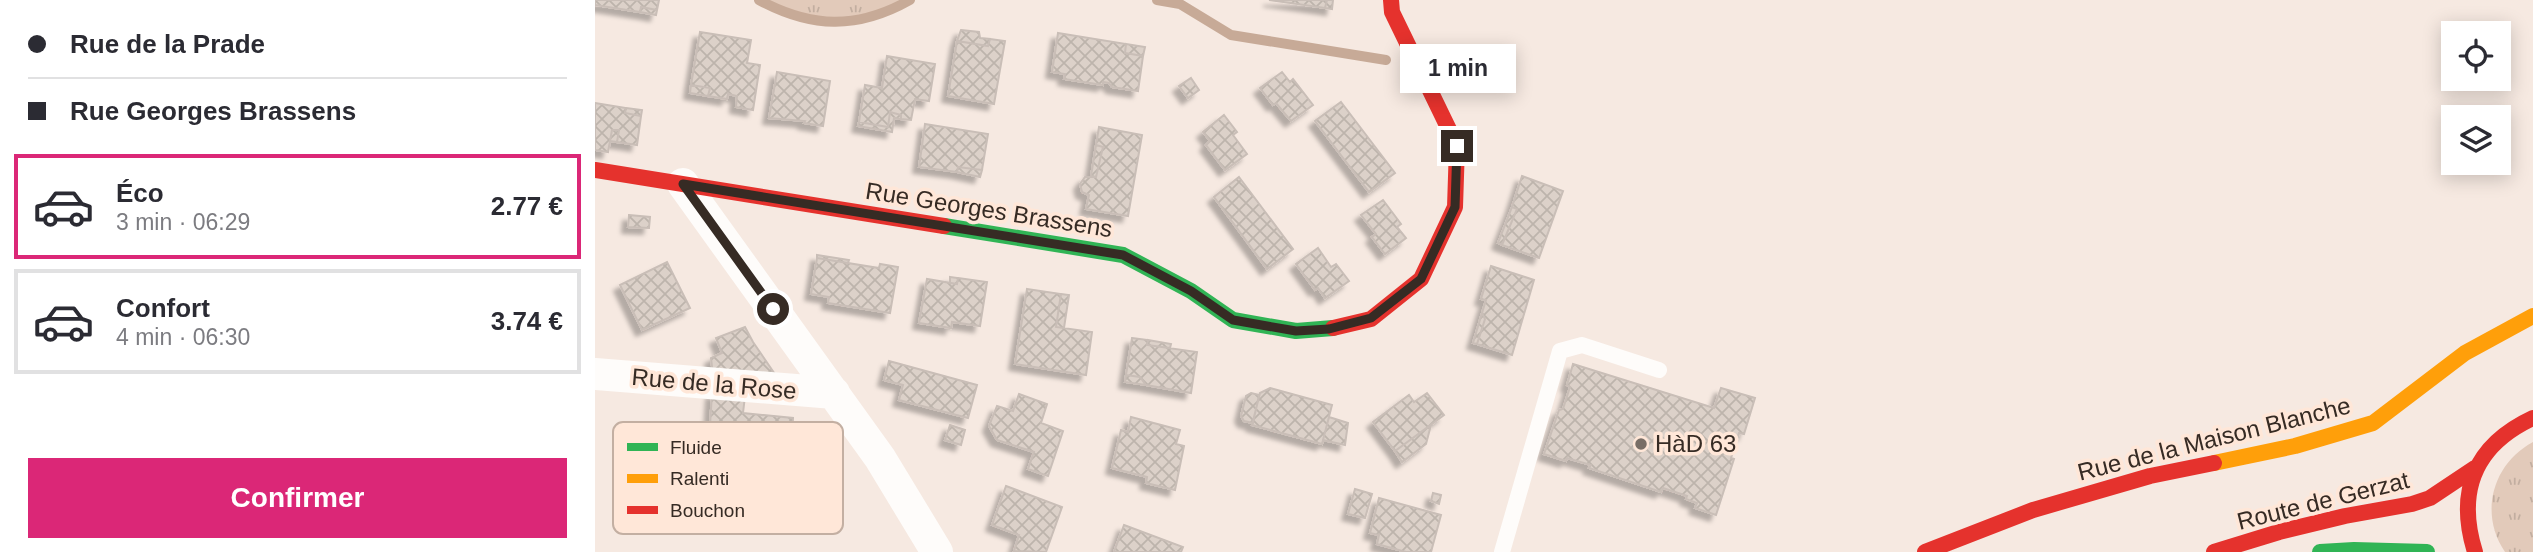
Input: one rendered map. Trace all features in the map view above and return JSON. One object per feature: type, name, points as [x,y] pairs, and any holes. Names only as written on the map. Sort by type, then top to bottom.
[{"type":"street","name":"Rue Georges Brassens","points":[[595,170],[1123,255],[1191,291],[1233,320],[1296,331],[1329,329],[1371,318],[1421,279],[1455,207],[1457,146],[1392,12],[1391,0]]},
{"type":"street","points":[[683,184],[880,458],[937,552]]},
{"type":"street","name":"Rue de la Maison Blanche","points":[[1925,552],[2033,510],[2150,476],[2295,446],[2373,423],[2465,352],[2533,316]]},
{"type":"street","name":"Rue de la Rose","points":[[595,374],[834,393]]},
{"type":"street","points":[[2475,552],[2469,539],[2465,515],[2467,491],[2475,468],[2493,442],[2519,423],[2533,418]]},
{"type":"street","name":"Route de Gerzat","points":[[2214,552],[2293,528],[2412,504],[2430,498],[2475,468]]},
{"type":"street","name":"Route de Gerzat","points":[[2320,552],[2427,552]]},
{"type":"lane","points":[[1502,552],[1560,351],[1582,345],[1659,370]]},
{"type":"green space","points":[[759,0],[910,0],[871,17],[834,22],[797,16]]},
{"type":"green space","points":[[2533,442],[2533,552],[2505,552],[2493,522],[2494,491],[2499,476],[2508,463],[2519,451]]},
{"type":"building","points":[[595,0],[659,0],[657,10],[641,7],[640,12],[595,5]]},
{"type":"building","points":[[1269,0],[1327,0],[1325,8]]},
{"type":"building","points":[[1327,0],[1333,0],[1332,9],[1325,8]]},
{"type":"building","points":[[641,7],[657,10],[656,15],[640,12]]},
{"type":"building","points":[[961,30],[979,32],[980,38],[990,39],[988,46],[957,41]]},
{"type":"building","points":[[700,32],[751,40],[747,63],[760,65],[753,110],[736,107],[737,96],[728,94],[727,99],[708,96],[710,88],[691,85]]},
{"type":"building","points":[[1058,33],[1126,44],[1125,53],[1143,56],[1138,91],[1112,87],[1103,82],[1103,85],[1064,79],[1065,74],[1052,72]]},
{"type":"building","points":[[990,39],[1005,41],[994,104],[948,96],[957,41],[988,46]]},
{"type":"building","points":[[1126,44],[1145,47],[1143,56],[1125,53]]},
{"type":"building","points":[[887,56],[935,64],[929,101],[915,99],[911,120],[901,119],[901,115],[890,112],[888,127],[859,122],[865,85],[882,88]]},
{"type":"building","points":[[777,72],[830,81],[823,126],[804,123],[805,121],[769,118]]},
{"type":"building","points":[[1282,72],[1290,82],[1293,79],[1313,105],[1291,121],[1276,103],[1273,105],[1260,88]]},
{"type":"building","points":[[1191,78],[1199,90],[1188,98],[1179,86]]},
{"type":"building","points":[[691,85],[710,88],[708,96],[690,93]]},
{"type":"building","points":[[1341,102],[1395,173],[1369,192],[1315,121]]},
{"type":"building","points":[[595,103],[626,108],[625,113],[641,116],[637,145],[617,142],[619,130],[612,130],[608,152],[595,150]]},
{"type":"building","points":[[626,108],[642,110],[641,116],[625,113]]},
{"type":"building","points":[[890,112],[901,115],[901,119],[894,118],[892,132],[858,126],[859,122],[888,127]]},
{"type":"building","points":[[1224,115],[1237,132],[1233,135],[1247,154],[1225,170],[1206,145],[1210,141],[1203,132]]},
{"type":"building","points":[[925,124],[988,134],[982,170],[958,167],[957,172],[919,167]]},
{"type":"building","points":[[1099,127],[1142,135],[1128,216],[1086,209],[1089,195],[1082,192],[1080,184],[1085,177],[1096,177],[1103,147],[1096,145]]},
{"type":"building","points":[[612,130],[619,130],[617,142],[610,141]]},
{"type":"building","points":[[1096,145],[1103,147],[1096,177],[1091,176]]},
{"type":"building","points":[[958,167],[982,170],[980,177],[957,172]]},
{"type":"building","points":[[1522,176],[1563,191],[1539,258],[1502,245],[1517,209],[1512,207]]},
{"type":"building","points":[[1239,177],[1293,249],[1267,269],[1214,197]]},
{"type":"building","points":[[1383,200],[1401,224],[1397,227],[1406,238],[1385,254],[1372,237],[1376,234],[1361,215]]},
{"type":"building","points":[[1512,207],[1517,209],[1502,245],[1498,243]]},
{"type":"building","points":[[629,215],[650,217],[649,228],[628,227]]},
{"type":"building","points":[[1318,248],[1331,267],[1336,264],[1349,281],[1325,298],[1318,288],[1315,290],[1296,264]]},
{"type":"building","points":[[817,255],[849,260],[848,263],[817,258]]},
{"type":"building","points":[[817,258],[879,268],[880,264],[898,267],[890,313],[828,303],[829,297],[811,294]]},
{"type":"building","points":[[667,262],[690,308],[642,330],[620,285]]},
{"type":"building","points":[[1491,266],[1534,280],[1512,355],[1477,344],[1485,319],[1482,313],[1486,300],[1481,299]]},
{"type":"building","points":[[950,277],[958,278],[957,284],[950,283]]},
{"type":"building","points":[[958,278],[987,282],[980,326],[952,322],[951,328],[919,323],[927,279],[957,284]]},
{"type":"building","points":[[1027,289],[1061,294],[1056,327],[1092,332],[1086,375],[1015,364]]},
{"type":"building","points":[[1061,294],[1069,295],[1064,328],[1056,327]]},
{"type":"building","points":[[1482,313],[1485,319],[1477,344],[1473,343]]},
{"type":"building","points":[[745,327],[779,380],[713,375],[711,358],[722,353],[716,338]]},
{"type":"building","points":[[1132,338],[1148,340],[1147,345],[1197,352],[1191,393],[1146,385],[1140,377],[1126,375]]},
{"type":"building","points":[[1148,340],[1171,344],[1170,348],[1147,345]]},
{"type":"building","points":[[889,361],[977,385],[968,418],[899,400],[903,385],[884,380]]},
{"type":"building","name":"HàD 63","points":[[1573,364],[1714,408],[1721,388],[1755,398],[1744,434],[1739,433],[1731,458],[1734,459],[1716,515],[1695,508],[1697,503],[1686,499],[1687,496],[1663,488],[1661,492],[1589,468],[1591,465],[1544,454],[1559,410],[1563,409]]},
{"type":"building","points":[[1126,375],[1140,377],[1146,385],[1125,382]]},
{"type":"building","points":[[1270,388],[1332,405],[1322,444],[1252,425],[1260,393]]},
{"type":"building","points":[[712,393],[745,396],[743,413],[793,418],[793,422],[710,422]]},
{"type":"building","points":[[1251,393],[1259,395],[1253,423],[1244,421],[1241,416],[1246,396]]},
{"type":"building","points":[[1427,393],[1444,415],[1395,451],[1373,422],[1409,395],[1414,402]]},
{"type":"building","points":[[1019,394],[1047,404],[1041,423],[1063,431],[1048,476],[1028,469],[1034,452],[997,440],[989,426],[997,406],[1013,411]]},
{"type":"building","points":[[1131,417],[1180,430],[1176,444],[1184,446],[1175,490],[1146,483],[1147,477],[1112,468],[1121,430],[1128,432]]},
{"type":"building","points":[[1329,417],[1348,423],[1345,445],[1323,440]]},
{"type":"building","points":[[950,425],[965,430],[961,445],[945,440]]},
{"type":"building","points":[[1431,425],[1426,444],[1402,462],[1395,451]]},
{"type":"building","points":[[1006,486],[1062,507],[1046,552],[1014,551],[1019,535],[992,525]]},
{"type":"building","points":[[1355,489],[1372,494],[1365,518],[1348,514]]},
{"type":"building","points":[[1433,493],[1441,495],[1439,504],[1431,501]]},
{"type":"building","points":[[1379,498],[1441,515],[1431,552],[1406,552],[1377,544],[1379,535],[1370,533]]},
{"type":"building","points":[[1124,525],[1183,547],[1181,552],[1114,552]]},
{"type":"waterway","points":[[759,0],[797,16],[834,22],[871,17],[910,0]]},
{"type":"waterway","points":[[1157,0],[1180,4],[1231,35],[1386,60]]},
{"type":"traffic: fast","points":[[944,226],[1123,255],[1191,291],[1233,320],[1296,331],[1333,328]]},
{"type":"traffic: fast","points":[[2320,552],[2427,552]]},
{"type":"traffic: slow","points":[[2214,463],[2295,446],[2373,423],[2465,353],[2533,316]]},
{"type":"traffic: jam","points":[[1333,328],[1371,319],[1421,279],[1455,207],[1457,146],[1392,12],[1391,0]]},
{"type":"traffic: jam","points":[[595,170],[944,226]]},
{"type":"traffic: jam","points":[[2475,552],[2468,509],[2475,472],[2484,456],[2497,442],[2533,418]]},
{"type":"traffic: jam","points":[[1925,552],[2033,510],[2150,476],[2214,463]]},
{"type":"traffic: jam","points":[[2214,552],[2279,532],[2412,504],[2430,498],[2475,468]]},
{"type":"place","name":"HàD 63","points":[[1641,444]]},
{"type":"route","points":[[773,309],[683,184],[1123,255],[1191,291],[1233,320],[1296,331],[1329,329],[1371,318],[1421,279],[1455,207],[1457,146]]}]
